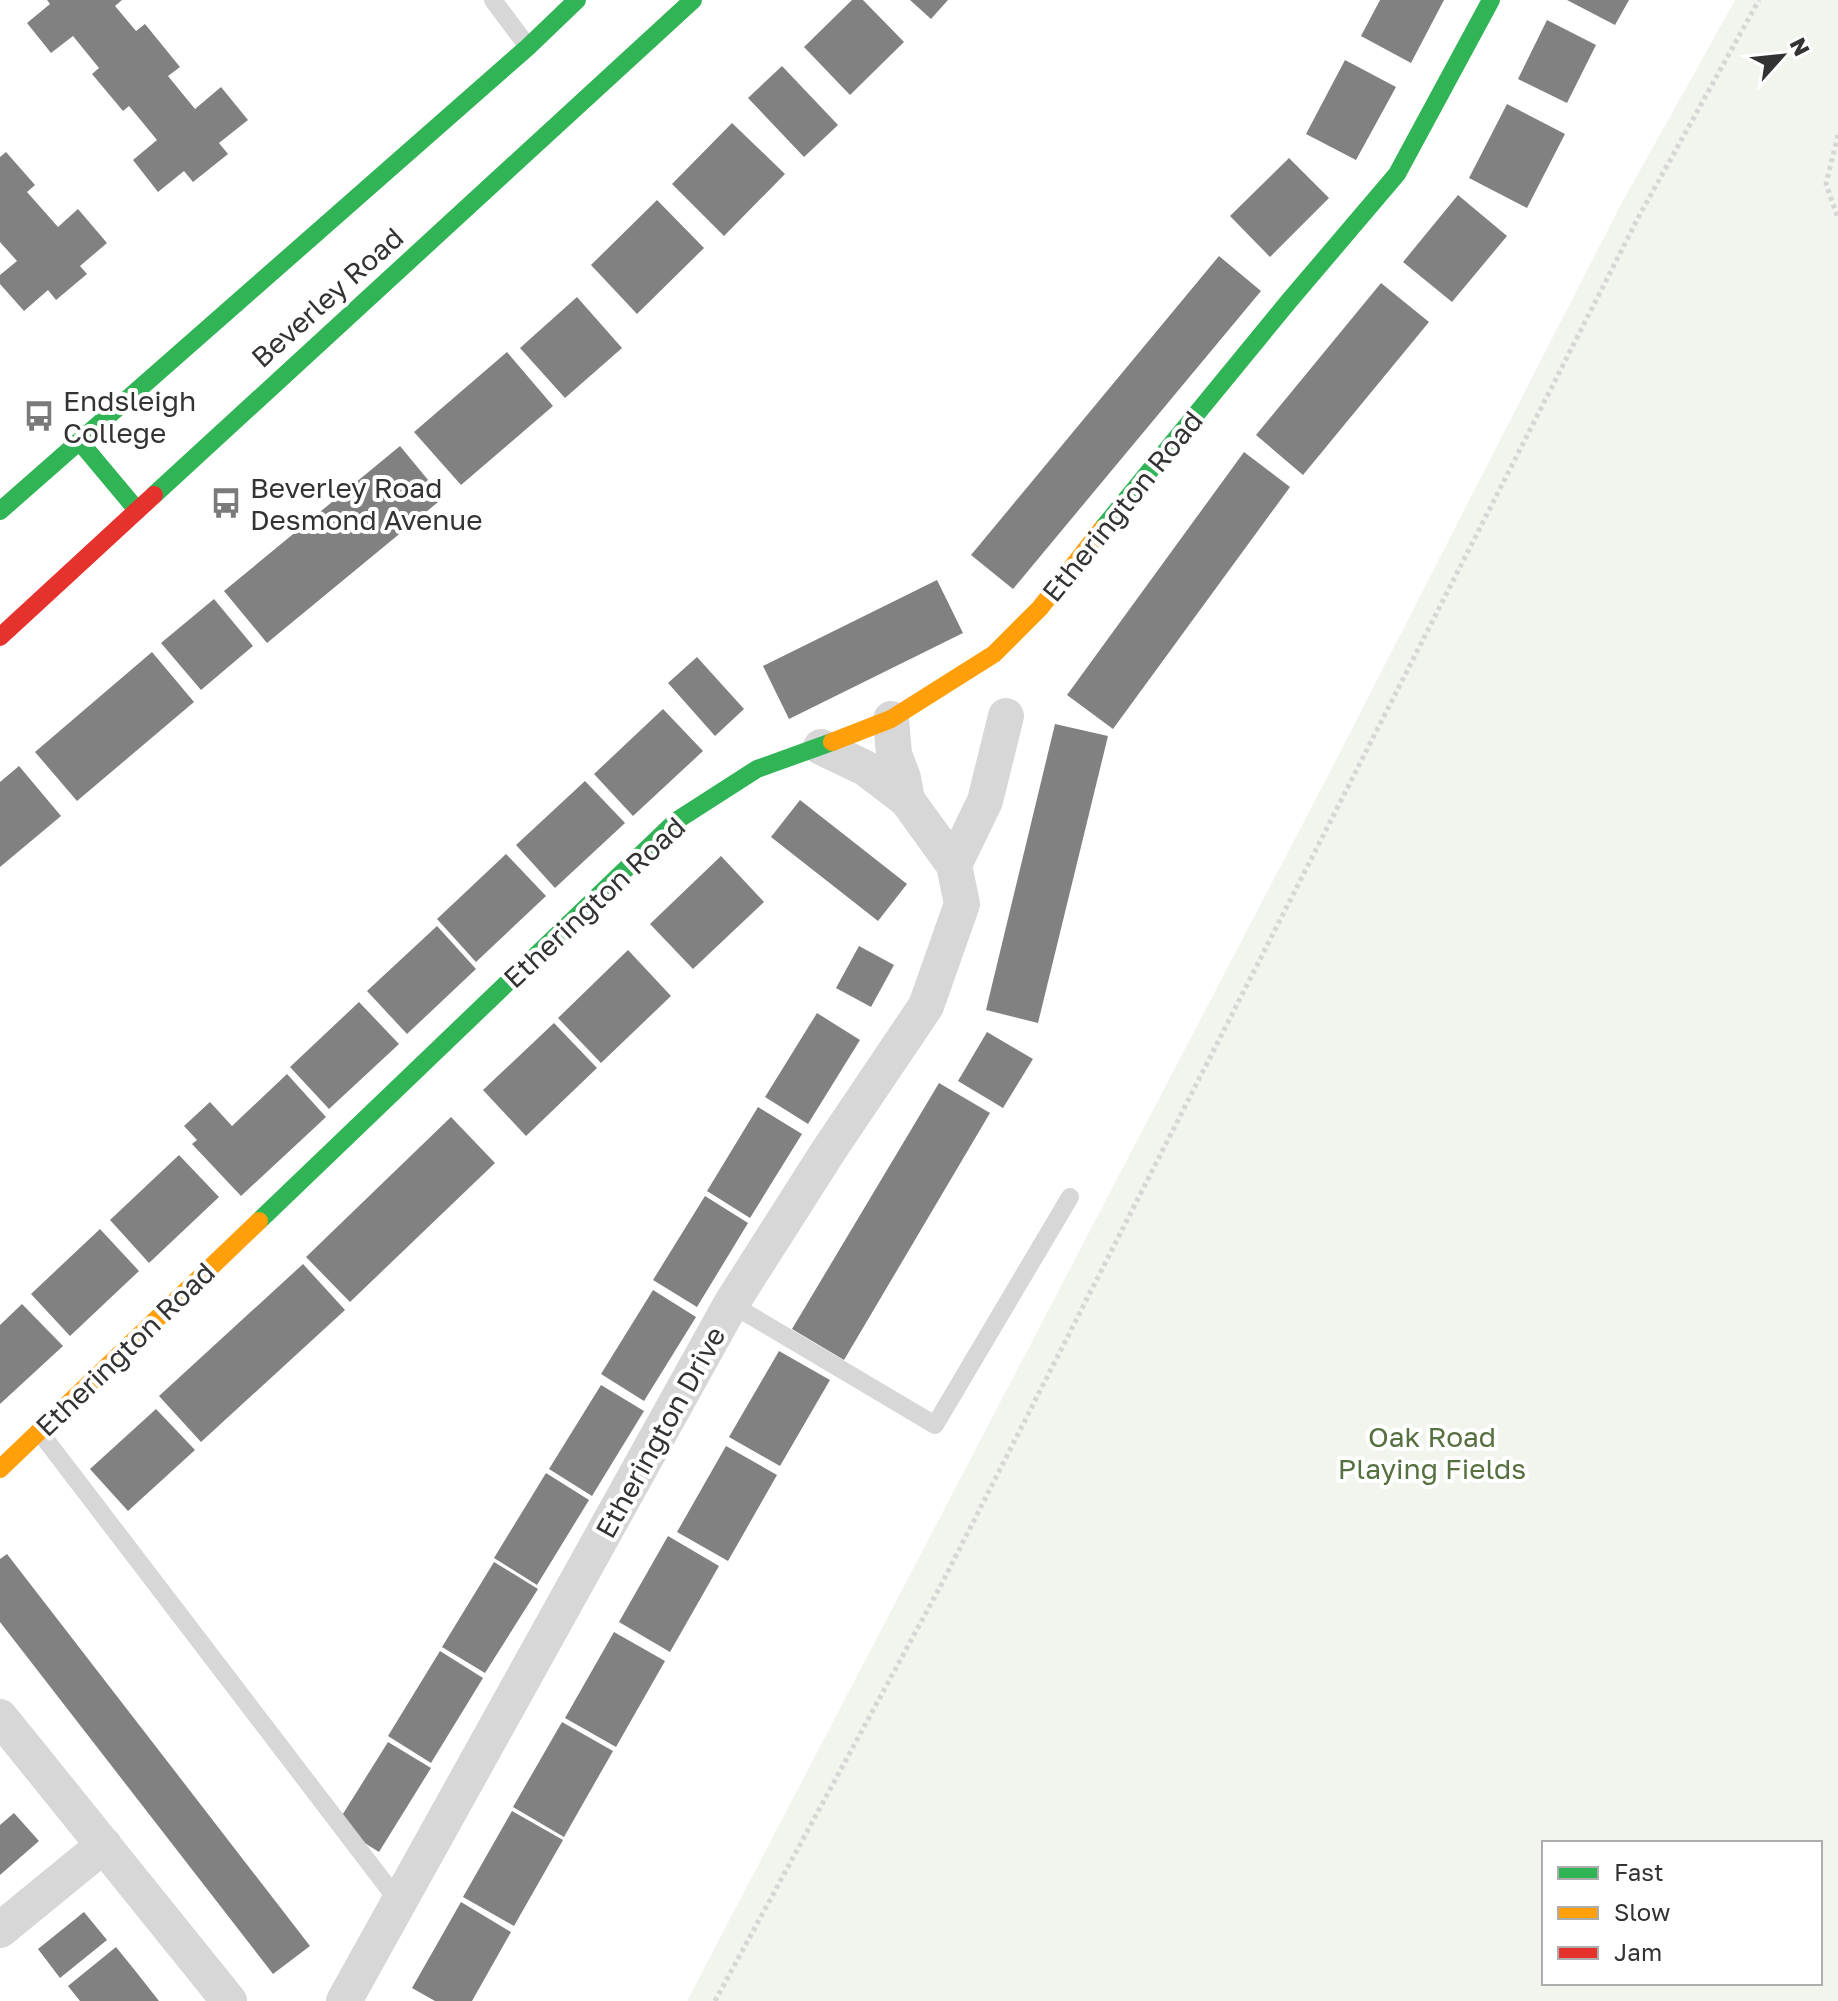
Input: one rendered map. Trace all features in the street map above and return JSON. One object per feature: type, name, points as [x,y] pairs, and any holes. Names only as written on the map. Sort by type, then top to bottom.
[{"type":"street","name":"Beverley Road","points":[[0,511],[528,47],[577,0]]},
{"type":"street","name":"Beverley Road","points":[[0,637],[693,0]]},
{"type":"street","name":"Etherington Road","points":[[0,1469],[676,821],[757,769],[891,719],[994,654],[1040,608],[1163,452],[1397,174],[1491,0]]},
{"type":"street","points":[[80,442],[137,510]]},
{"type":"street","points":[[954,865],[985,801],[1006,716]]},
{"type":"street","name":"Etherington Drive","points":[[891,719],[894,754],[907,800]]},
{"type":"street","name":"Etherington Drive","points":[[344,2001],[731,1304],[926,1006],[962,904],[954,865],[907,800],[865,768],[821,747]]},
{"type":"street","points":[[0,1717],[229,2001]]},
{"type":"street","points":[[0,1930],[104,1845]]},
{"type":"lane","points":[[493,0],[528,47]]},
{"type":"lane","points":[[731,1304],[935,1425],[1070,1197]]},
{"type":"lane","points":[[39,1431],[399,1902]]},
{"type":"path","points":[[715,2001],[940,1587],[1638,218],[1759,0]]},
{"type":"path","points":[[1838,135],[1826,184],[1838,218]]},
{"type":"green space","name":"Oak Road Playing Fields","points":[[1735,0],[1838,0],[1838,2001],[687,2001],[1333,766],[1619,208]]},
{"type":"building","points":[[47,0],[122,0],[115,6],[136,31],[145,24],[180,67],[168,76],[195,109],[221,87],[248,120],[219,143],[228,154],[193,182],[184,171],[158,192],[133,160],[157,140],[129,106],[123,111],[92,74],[99,68],[73,36],[51,53],[27,23],[50,4]]},
{"type":"building","points":[[852,0],[863,0],[904,42],[850,95],[804,47]]},
{"type":"building","points":[[910,0],[948,0],[931,19]]},
{"type":"building","points":[[1380,0],[1444,0],[1411,63],[1361,36]]},
{"type":"building","points":[[1567,0],[1629,0],[1615,25]]},
{"type":"building","points":[[1547,20],[1596,45],[1567,103],[1518,79]]},
{"type":"building","points":[[1345,60],[1396,87],[1356,160],[1306,134]]},
{"type":"building","points":[[782,66],[838,125],[804,157],[748,98]]},
{"type":"building","points":[[1507,104],[1565,134],[1527,208],[1469,178]]},
{"type":"building","points":[[732,123],[785,174],[724,236],[672,184]]},
{"type":"building","points":[[6,152],[35,185],[27,192],[58,227],[78,209],[107,243],[80,266],[87,274],[56,300],[48,290],[24,311],[0,284],[0,275],[17,261],[0,242],[0,157]]},
{"type":"building","points":[[1289,158],[1329,198],[1270,257],[1230,216]]},
{"type":"building","points":[[1458,195],[1507,236],[1452,302],[1403,262]]},
{"type":"building","points":[[657,200],[704,248],[637,314],[591,265]]},
{"type":"building","points":[[1219,256],[1261,291],[1013,589],[971,555]]},
{"type":"building","points":[[1381,283],[1429,322],[1303,475],[1256,435]]},
{"type":"building","points":[[577,297],[622,348],[565,398],[520,348]]},
{"type":"building","points":[[507,352],[553,406],[461,485],[414,432]]},
{"type":"building","points":[[400,446],[443,498],[267,643],[224,591]]},
{"type":"building","points":[[1244,452],[1290,487],[1113,729],[1067,695]]},
{"type":"building","points":[[937,580],[963,633],[789,719],[763,666]]},
{"type":"building","points":[[214,599],[253,646],[201,690],[161,643]]},
{"type":"building","points":[[152,652],[194,702],[77,801],[35,752]]},
{"type":"building","points":[[697,657],[744,709],[715,736],[668,683]]},
{"type":"building","points":[[663,709],[703,751],[633,816],[594,774]]},
{"type":"building","points":[[1055,724],[1108,736],[1038,1023],[986,1010]]},
{"type":"building","points":[[19,766],[61,816],[0,867],[0,782]]},
{"type":"building","points":[[585,781],[625,823],[555,888],[516,845]]},
{"type":"building","points":[[800,800],[907,884],[878,921],[771,837]]},
{"type":"building","points":[[506,854],[546,896],[476,962],[437,919]]},
{"type":"building","points":[[721,856],[764,902],[693,969],[650,924]]},
{"type":"building","points":[[437,926],[476,969],[407,1034],[367,991]]},
{"type":"building","points":[[859,946],[894,965],[871,1007],[836,988]]},
{"type":"building","points":[[628,950],[671,996],[601,1063],[558,1018]]},
{"type":"building","points":[[359,1002],[399,1044],[329,1109],[290,1067]]},
{"type":"building","points":[[817,1013],[860,1040],[808,1124],[765,1097]]},
{"type":"building","points":[[554,1023],[597,1068],[526,1136],[483,1090]]},
{"type":"building","points":[[987,1032],[1033,1059],[1003,1108],[958,1081]]},
{"type":"building","points":[[287,1074],[326,1117],[241,1196],[192,1144],[197,1140],[184,1126],[210,1102],[232,1126]]},
{"type":"building","points":[[939,1083],[990,1113],[844,1360],[792,1329]]},
{"type":"building","points":[[758,1107],[802,1134],[750,1218],[707,1191]]},
{"type":"building","points":[[451,1117],[495,1163],[350,1302],[306,1257]]},
{"type":"building","points":[[179,1155],[219,1197],[149,1263],[110,1220]]},
{"type":"building","points":[[705,1196],[748,1223],[697,1307],[653,1280]]},
{"type":"building","points":[[100,1229],[139,1271],[70,1336],[31,1294]]},
{"type":"building","points":[[303,1264],[345,1310],[201,1442],[159,1396]]},
{"type":"building","points":[[653,1290],[696,1317],[644,1401],[601,1374]]},
{"type":"building","points":[[22,1304],[63,1346],[0,1404],[0,1325]]},
{"type":"building","points":[[779,1351],[830,1380],[780,1466],[729,1437]]},
{"type":"building","points":[[601,1385],[644,1411],[592,1496],[549,1469]]},
{"type":"building","points":[[156,1409],[195,1450],[128,1511],[90,1469]]},
{"type":"building","points":[[726,1446],[777,1475],[728,1561],[677,1532]]},
{"type":"building","points":[[546,1473],[589,1500],[537,1585],[494,1558]]},
{"type":"building","points":[[668,1536],[719,1566],[670,1652],[619,1622]]},
{"type":"building","points":[[7,1554],[310,1946],[273,1974],[0,1622],[0,1559]]},
{"type":"building","points":[[494,1562],[538,1589],[485,1673],[442,1647]]},
{"type":"building","points":[[614,1632],[665,1661],[616,1747],[565,1718]]},
{"type":"building","points":[[440,1651],[483,1678],[431,1763],[388,1736]]},
{"type":"building","points":[[562,1722],[613,1751],[564,1837],[513,1807]]},
{"type":"building","points":[[388,1742],[431,1768],[379,1852],[336,1825]]},
{"type":"building","points":[[512,1811],[563,1840],[514,1926],[463,1897]]},
{"type":"building","points":[[14,1813],[39,1841],[0,1875],[0,1825]]},
{"type":"building","points":[[461,1902],[511,1932],[472,2001],[435,2001],[412,1988]]},
{"type":"building","points":[[84,1912],[107,1940],[60,1978],[38,1949]]},
{"type":"building","points":[[116,1947],[159,2001],[80,2001],[68,1986]]},
{"type":"traffic: fast","points":[[0,511],[528,47],[577,0]]},
{"type":"traffic: fast","points":[[154,495],[693,0]]},
{"type":"traffic: fast","points":[[1102,529],[1397,174],[1491,0]]},
{"type":"traffic: fast","points":[[80,442],[137,510]]},
{"type":"traffic: fast","points":[[259,1221],[676,821],[757,769],[832,742]]},
{"type":"traffic: slow","points":[[832,742],[891,719],[994,654],[1040,608],[1102,529]]},
{"type":"traffic: slow","points":[[0,1469],[259,1221]]},
{"type":"traffic: jam","points":[[0,637],[154,495]]},
{"type":"place","name":"Endsleigh College","points":[[39,416]]},
{"type":"place","name":"Beverley Road Desmond Avenue","points":[[226,503]]}]
